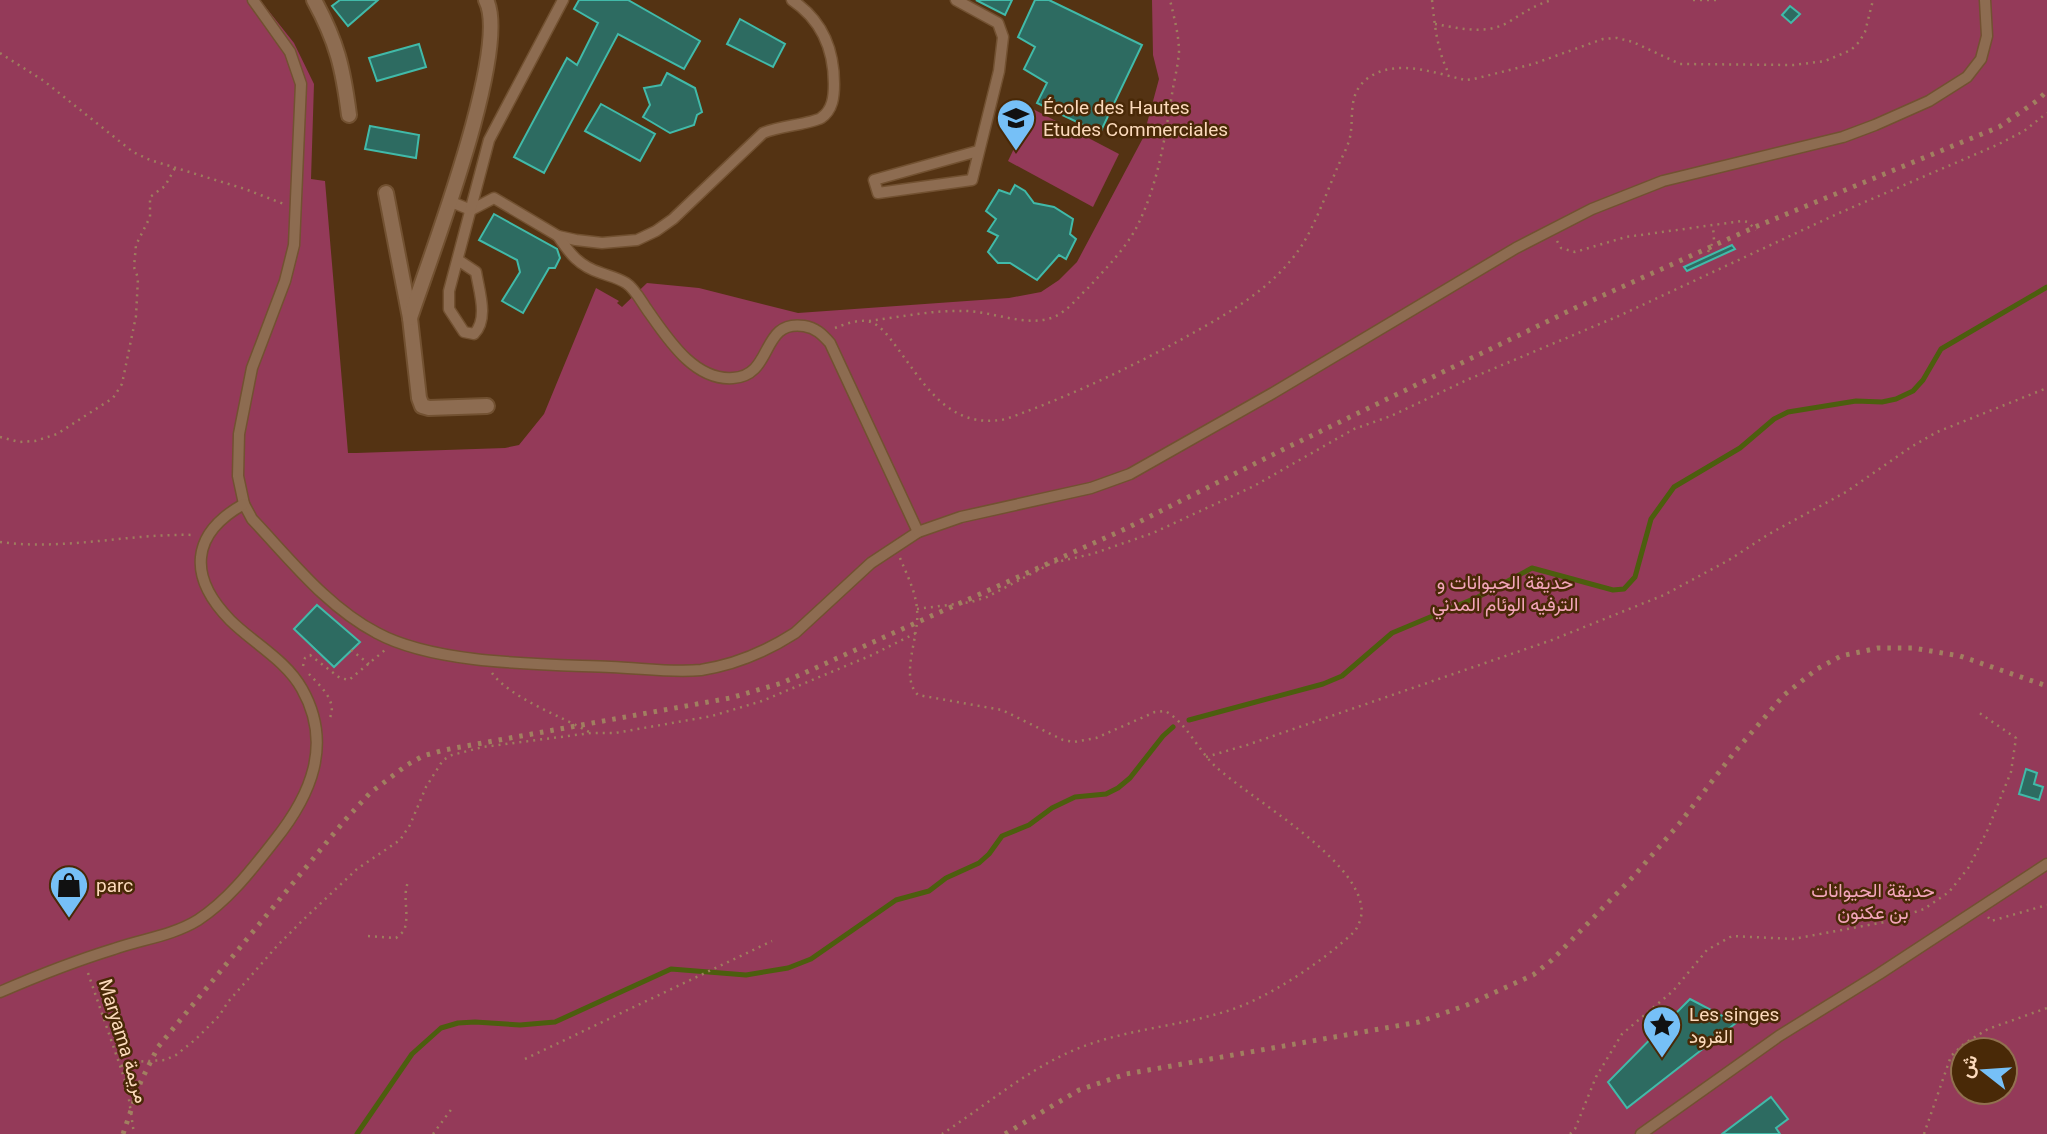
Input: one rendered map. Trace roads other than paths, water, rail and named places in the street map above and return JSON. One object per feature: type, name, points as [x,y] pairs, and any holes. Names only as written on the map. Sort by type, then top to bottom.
[{"type":"street","points":[[314,0],[330,27],[338,50],[349,115]]},
{"type":"street","points":[[410,318],[484,89],[492,23],[491,9],[486,0]]},
{"type":"street","points":[[386,193],[410,318],[422,406],[487,406]]},
{"type":"lane","points":[[253,0],[290,52],[301,84],[294,245],[285,281],[252,369],[244,398],[239,434],[238,476],[244,504],[252,519],[333,602],[366,628],[395,641],[453,655],[504,662],[668,670],[700,670],[744,659],[794,633],[844,586],[894,546],[918,531],[961,517],[1091,488],[1130,474],[1273,393],[1547,230],[1637,189],[1832,140],[1875,125],[1929,100],[1967,77],[1981,59],[1987,36],[1985,0]]},
{"type":"lane","points":[[458,260],[477,272],[482,317],[481,328],[474,334],[464,332],[449,309],[449,291],[489,139],[563,0]]},
{"type":"lane","points":[[449,201],[471,210],[494,198],[558,236],[576,240],[602,243],[637,240],[646,236],[673,219],[764,133],[776,127],[821,119],[830,109],[834,97],[834,62],[827,40],[817,23],[792,0]]},
{"type":"lane","points":[[956,0],[998,23],[1003,37],[999,71],[972,180],[878,193],[874,180],[978,151]]},
{"type":"lane","points":[[558,236],[570,256],[584,267],[627,284],[682,355],[709,374],[734,379],[753,371],[760,365],[773,337],[786,327],[802,326],[823,334],[830,343],[918,531]]},
{"type":"lane","points":[[0,992],[79,960],[181,929],[215,907],[243,879],[295,816],[308,791],[315,769],[316,742],[313,714],[302,687],[286,668],[229,619],[204,580],[199,561],[201,547],[208,535],[218,523],[244,504]]},
{"type":"lane","points":[[1641,1134],[1779,1036],[2047,864]]},
{"type":"waterway","points":[[1189,720],[1323,684],[1342,676],[1392,633],[1478,597],[1532,568],[1613,590],[1624,589],[1635,577],[1651,519],[1674,487],[1740,448],[1774,419],[1788,412],[1856,401],[1882,402],[1913,391],[1923,380],[1941,349],[2047,287]]},
{"type":"waterway","points":[[357,1134],[412,1054],[441,1028],[475,1022],[520,1025],[555,1022],[671,969],[746,975],[788,968],[811,959],[896,900],[929,891],[946,878],[979,863],[1002,836],[1029,825],[1052,808],[1075,797],[1106,794],[1118,788],[1130,778],[1173,727]]},
{"type":"railway","points":[[123,1134],[141,1081],[158,1047],[345,820],[370,793],[423,756],[730,698],[782,683],[1125,529],[1575,308],[1755,227],[1999,127],[2047,91]]},
{"type":"railway","points":[[1005,1134],[1079,1090],[1126,1074],[1419,1022],[1467,1005],[1533,975],[1552,960],[1633,877],[1784,695],[1817,669],[1841,656],[1878,648],[1913,648],[1960,656],[2047,686]]},
{"type":"place","name":"École des Hautes Etudes Commerciales","points":[[1016,152]]},
{"type":"place","name":"parc","points":[[69,919]]},
{"type":"place","name":"Les singes القرود","points":[[1662,1059]]},
{"type":"park label","name":"حديقة الحيوانات و الترفيه الوئام المدني","points":[[1505,593]]},
{"type":"park label","name":"حديقة الحيوانات بن عكنون","points":[[1873,901]]}]
